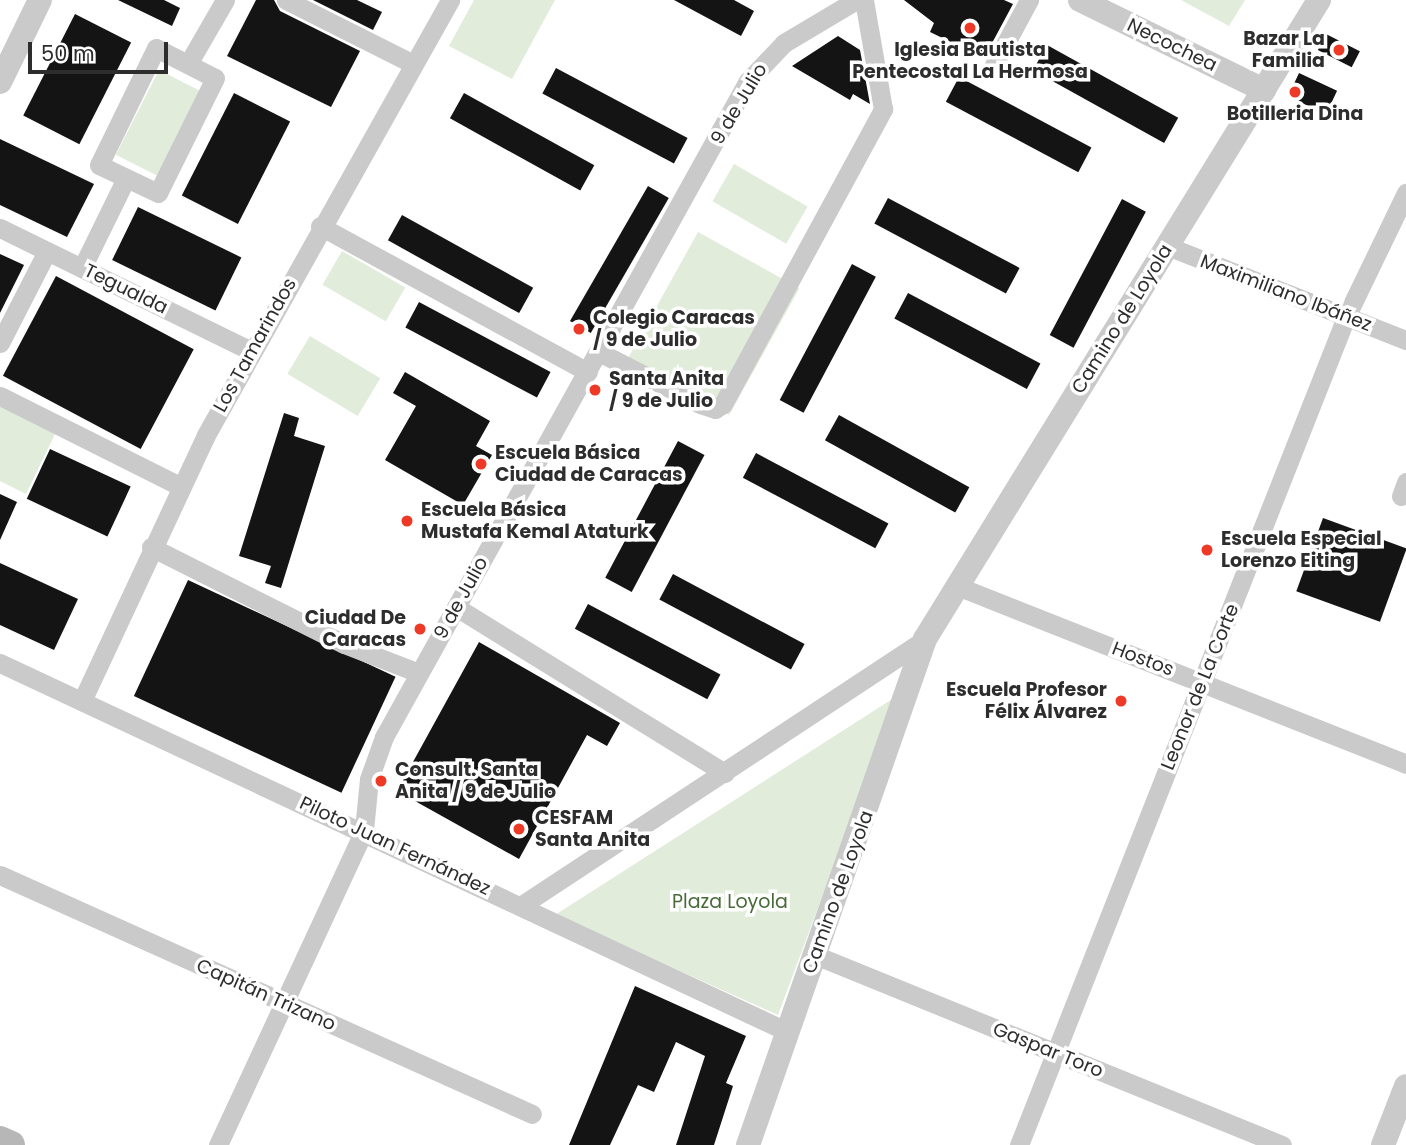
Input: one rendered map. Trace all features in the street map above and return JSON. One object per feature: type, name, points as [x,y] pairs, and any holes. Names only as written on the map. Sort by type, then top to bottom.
[{"type":"main road","points":[[0,1140],[11,1145]]},
{"type":"street","points":[[0,82],[40,0]]},
{"type":"street","points":[[188,64],[225,0]]},
{"type":"street","points":[[286,0],[413,64]]},
{"type":"street","name":"Los Tamarindos","points":[[82,701],[180,486],[320,226],[450,0]]},
{"type":"street","name":"9 de Julio","points":[[218,1145],[363,830],[377,755],[419,673],[754,72],[784,43],[856,0]]},
{"type":"street","points":[[599,352],[700,404],[715,409],[723,404],[883,109],[864,0]]},
{"type":"street","points":[[994,65],[1029,0]]},
{"type":"street","name":"Necochea","points":[[1080,0],[1264,89]]},
{"type":"street","name":"Camino de Loyola","points":[[748,1145],[925,639],[1319,0]]},
{"type":"street","points":[[156,48],[188,64],[215,78],[158,193],[99,165],[156,48]]},
{"type":"street","points":[[82,268],[126,178]]},
{"type":"street","name":"Leonor de La Corte","points":[[1019,1145],[1346,317],[1406,193]]},
{"type":"street","points":[[320,226],[588,372]]},
{"type":"street","name":"Tegualda","points":[[0,228],[251,351]]},
{"type":"street","name":"Maximiliano Ibáñez","points":[[1167,246],[1406,340]]},
{"type":"street","points":[[0,342],[47,251]]},
{"type":"street","points":[[0,396],[180,486]]},
{"type":"street","points":[[151,547],[344,644],[419,673]]},
{"type":"street","name":"Hostos","points":[[957,586],[1406,764]]},
{"type":"street","points":[[456,607],[725,773]]},
{"type":"street","name":"Camino de Loyola","points":[[522,905],[925,639]]},
{"type":"street","name":"Piloto Juan Fernández","points":[[0,663],[363,830],[788,1032]]},
{"type":"street","name":"Capitán Trizano","points":[[0,876],[532,1114]]},
{"type":"street","name":"Gaspar Toro","points":[[815,955],[1282,1145]]},
{"type":"street","points":[[1382,1145],[1406,1086]]},
{"type":"green space","points":[[474,0],[555,0],[512,79],[449,46]]},
{"type":"green space","points":[[1181,0],[1245,0],[1229,26]]},
{"type":"green space","points":[[159,70],[201,91],[158,176],[116,155]]},
{"type":"green space","points":[[734,164],[808,206],[786,244],[712,201]]},
{"type":"green space","points":[[698,232],[799,288],[729,415],[628,359]]},
{"type":"green space","points":[[342,251],[405,288],[386,321],[322,285]]},
{"type":"green space","points":[[310,336],[380,378],[358,416],[287,374]]},
{"type":"green space","points":[[0,402],[57,430],[26,494],[0,481]]},
{"type":"green space","name":"Plaza Loyola","points":[[897,696],[778,1015],[555,915]]},
{"type":"building","points":[[118,0],[164,0],[180,8],[172,26]]},
{"type":"building","points":[[256,0],[274,0],[280,11],[360,51],[331,107],[227,56]]},
{"type":"building","points":[[313,0],[357,0],[382,12],[373,30]]},
{"type":"building","points":[[674,0],[734,0],[754,11],[741,36]]},
{"type":"building","name":"Iglesia Bautista Pentecostal La Hermosa","points":[[904,0],[1004,0],[1013,4],[984,58],[930,32],[934,23]]},
{"type":"building","points":[[75,14],[131,43],[79,144],[23,116]]},
{"type":"building","name":"Bazar La Familia","points":[[1326,34],[1360,51],[1352,67],[1318,50]]},
{"type":"building","points":[[838,36],[860,50],[870,104],[853,94],[850,100],[792,66]]},
{"type":"building","points":[[1047,45],[1178,118],[1164,143],[1033,70]]},
{"type":"building","points":[[556,68],[688,138],[674,164],[542,94]]},
{"type":"building","points":[[1299,73],[1337,91],[1326,114],[1288,97]]},
{"type":"building","points":[[959,77],[1091,147],[1078,172],[946,102]]},
{"type":"building","points":[[234,93],[290,122],[238,224],[182,195]]},
{"type":"building","points":[[464,93],[594,165],[580,191],[450,118]]},
{"type":"building","points":[[0,139],[94,184],[67,237],[0,205]]},
{"type":"building","points":[[648,186],[669,198],[591,333],[570,321]]},
{"type":"building","points":[[888,198],[1020,268],[1006,294],[874,224]]},
{"type":"building","points":[[1122,199],[1146,212],[1074,348],[1050,335]]},
{"type":"building","points":[[138,207],[241,257],[215,310],[112,260]]},
{"type":"building","points":[[402,215],[533,288],[519,313],[388,240]]},
{"type":"building","points":[[0,254],[24,265],[0,313]]},
{"type":"building","points":[[852,264],[876,277],[804,413],[780,400]]},
{"type":"building","points":[[56,276],[194,349],[141,449],[3,376]]},
{"type":"building","points":[[908,293],[1040,363],[1027,389],[894,319]]},
{"type":"building","points":[[419,302],[551,372],[537,398],[405,328]]},
{"type":"building","points":[[405,372],[490,421],[476,446],[492,455],[463,505],[385,460],[416,406],[393,393]]},
{"type":"building","points":[[284,413],[299,418],[294,436],[325,446],[281,588],[265,583],[271,566],[239,556]]},
{"type":"building","points":[[839,415],[969,487],[955,513],[825,440]]},
{"type":"building","points":[[678,441],[704,455],[632,592],[605,578]]},
{"type":"building","points":[[50,449],[131,487],[107,536],[27,499]]},
{"type":"building","points":[[756,453],[888,523],[875,548],[743,478]]},
{"type":"building","points":[[0,494],[17,502],[0,540]]},
{"type":"building","points":[[1323,518],[1406,548],[1380,622],[1296,591]]},
{"type":"building","points":[[0,563],[78,599],[54,650],[0,625]]},
{"type":"building","points":[[673,574],[805,644],[791,670],[659,600]]},
{"type":"building","points":[[188,580],[396,677],[341,793],[134,696]]},
{"type":"building","points":[[588,604],[720,674],[707,699],[575,629]]},
{"type":"building","points":[[479,642],[620,723],[607,746],[587,735],[519,859],[397,791]]},
{"type":"building","points":[[635,986],[746,1036],[726,1083],[733,1086],[714,1145],[676,1145],[705,1056],[676,1042],[654,1092],[638,1085],[610,1145],[569,1145]]},
{"type":"place","name":"Iglesia Bautista Pentecostal La Hermosa","points":[[970,28]]},
{"type":"place","name":"Bazar La Familia","points":[[1339,50]]},
{"type":"place","name":"Botilleria Dina","points":[[1295,92]]},
{"type":"place","name":"Colegio Caracas / 9 de Julio","points":[[579,329]]},
{"type":"place","name":"Santa Anita / 9 de Julio","points":[[595,390]]},
{"type":"place","name":"Escuela Básica Ciudad de Caracas","points":[[481,464]]},
{"type":"place","name":"Escuela Básica Mustafa Kemal Ataturk","points":[[407,521]]},
{"type":"place","name":"Escuela Especial Lorenzo Eiting","points":[[1207,550]]},
{"type":"place","name":"Ciudad De Caracas","points":[[420,629]]},
{"type":"place","name":"Escuela Profesor Félix Álvarez","points":[[1121,701]]},
{"type":"place","name":"Consult. Santa Anita / 9 de Julio","points":[[381,781]]},
{"type":"place","name":"CESFAM Santa Anita","points":[[519,829]]}]
